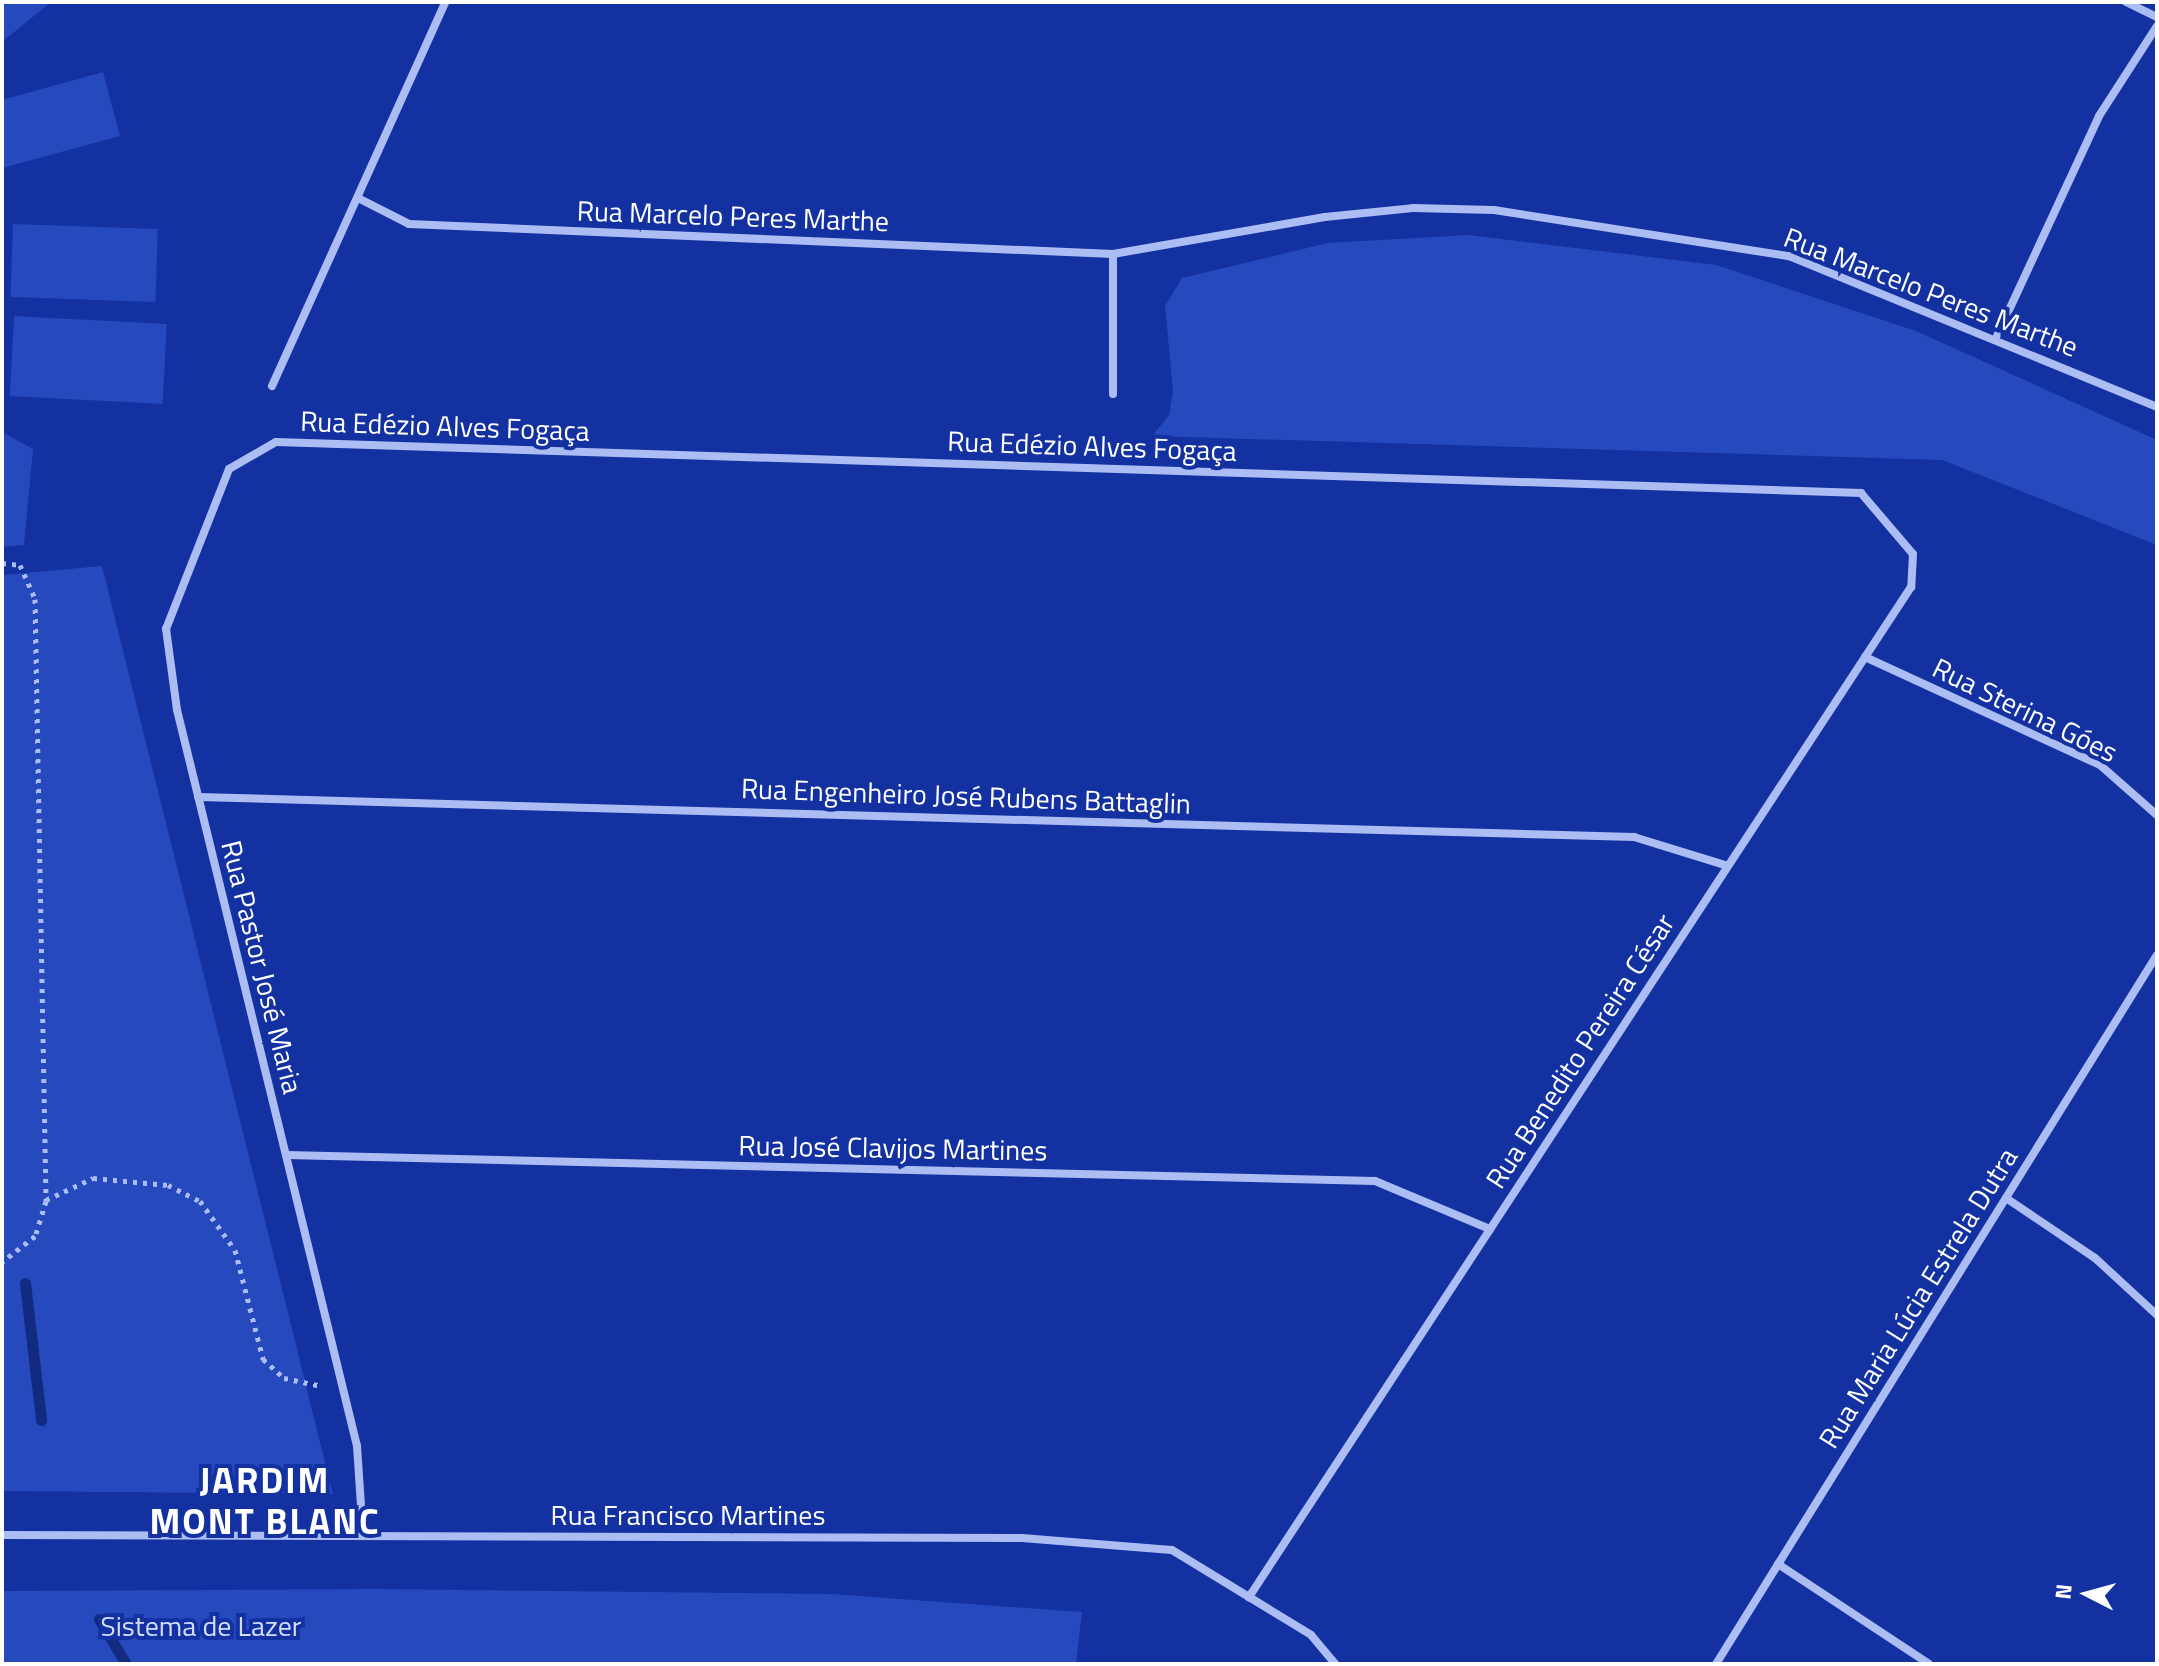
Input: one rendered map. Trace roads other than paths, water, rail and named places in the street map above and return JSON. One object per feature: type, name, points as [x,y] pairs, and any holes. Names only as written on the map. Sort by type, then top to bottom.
[{"type":"street","points":[[272,386],[445,2]]},
{"type":"street","points":[[2126,2],[2157,17]]},
{"type":"street","points":[[1997,336],[2099,116],[2157,26]]},
{"type":"street","name":"Rua Marcelo Peres Marthe","points":[[358,198],[409,224],[1113,254],[1325,217],[1413,208],[1494,210],[1789,256],[1997,336],[2157,407]]},
{"type":"street","points":[[1113,254],[1113,394]]},
{"type":"street","name":"Rua Edézio Alves Fogaça","points":[[276,442],[1861,493],[1891,527]]},
{"type":"street","name":"Rua Pastor José Maria","points":[[276,442],[229,469],[166,629],[198,797],[357,1446],[363,1536]]},
{"type":"street","name":"Rua Benedito Pereira César","points":[[1249,1597],[1911,587],[1913,554],[1891,527]]},
{"type":"street","name":"Rua Sterina Góes","points":[[1865,657],[2100,765],[2157,815]]},
{"type":"street","name":"Rua Engenheiro José Rubens Battaglin","points":[[198,797],[1634,837],[1728,866]]},
{"type":"street","name":"Rua Maria Lúcia Estrela Dutra","points":[[1716,1664],[2157,955]]},
{"type":"street","name":"Rua José Clavijos Martines","points":[[286,1155],[1375,1181],[1490,1229]]},
{"type":"street","points":[[2006,1198],[2095,1258],[2157,1315]]},
{"type":"street","name":"Rua Francisco Martines","points":[[2,1535],[1022,1538],[1172,1550],[1311,1635],[1335,1664]]},
{"type":"street","points":[[1778,1564],[1929,1664]]},
{"type":"waterway","points":[[25,1283],[41,1420]]},
{"type":"waterway","points":[[99,1619],[126,1664]]},
{"type":"district","name":"JARDIM MONT BLANC","points":[[265,1500]]},
{"type":"park label","name":"Sistema de Lazer","points":[[201,1626]]}]
